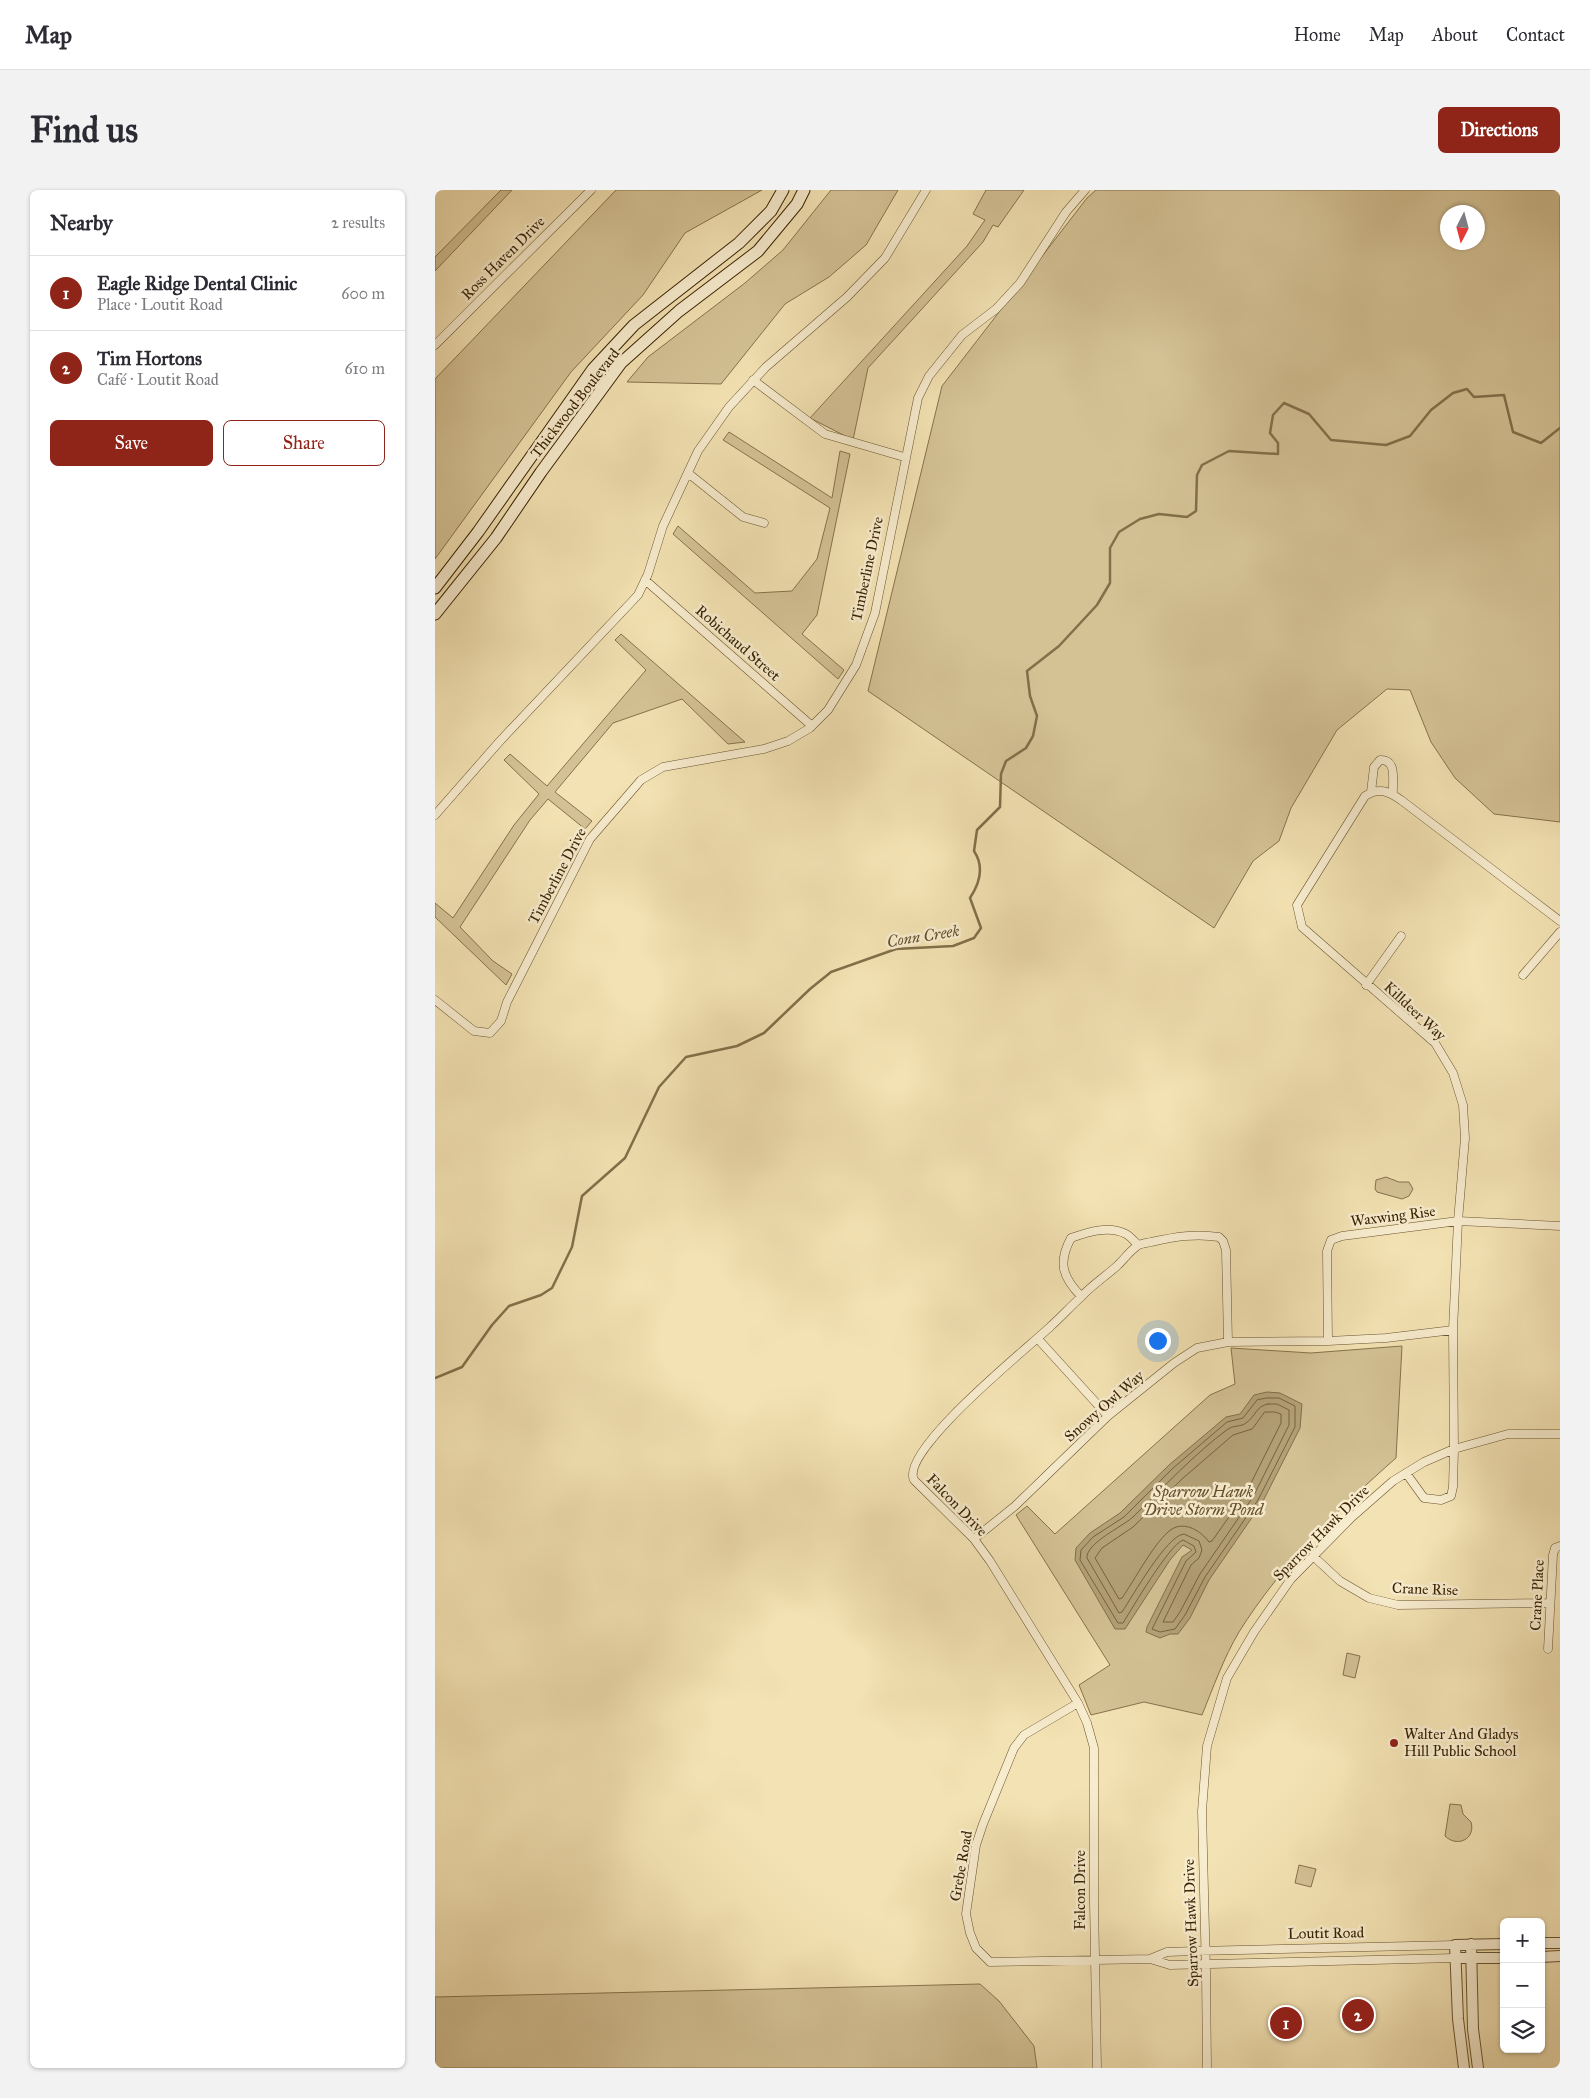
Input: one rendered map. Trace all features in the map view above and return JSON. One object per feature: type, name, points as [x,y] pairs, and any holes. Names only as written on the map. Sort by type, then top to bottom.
[{"type":"main road","name":"Thickwood Boulevard","points":[[435,588],[478,532],[593,369],[634,325],[739,244],[771,210],[783,190]]},
{"type":"main road","name":"Thickwood Boulevard","points":[[435,614],[496,538],[541,472],[621,364],[679,310],[758,251],[797,204],[804,190]]},
{"type":"street","name":"Ross Haven Drive","points":[[435,345],[591,190]]},
{"type":"street","points":[[435,814],[500,741],[638,595],[663,526],[698,451],[729,407],[766,367],[847,297],[885,258],[926,190]]},
{"type":"street","name":"Timberline Drive","points":[[435,1000],[474,1031],[491,1033],[501,1021],[507,1002],[590,839],[641,780],[663,767],[764,749],[789,741],[812,726],[827,710],[856,665],[875,613],[904,458],[918,398],[929,376],[962,336],[996,309],[1020,283],[1066,212],[1085,190]]},
{"type":"street","points":[[753,380],[825,434],[904,458]]},
{"type":"street","points":[[688,473],[743,517],[764,523]]},
{"type":"street","name":"Robichaud Street","points":[[645,580],[812,726]]},
{"type":"street","points":[[1393,795],[1393,768],[1391,763],[1386,760],[1380,760],[1374,767],[1371,792],[1386,790],[1560,921]]},
{"type":"street","name":"Killdeer Way","points":[[1371,792],[1365,796],[1297,905],[1302,927],[1366,985],[1435,1043],[1453,1073],[1463,1105],[1465,1138],[1458,1221],[1453,1330],[1454,1449],[1452,1493],[1446,1499],[1434,1500],[1424,1498],[1406,1473]]},
{"type":"street","points":[[1523,975],[1560,932]]},
{"type":"street","points":[[1366,985],[1401,936]]},
{"type":"street","name":"Waxwing Rise","points":[[1328,1341],[1327,1251],[1331,1240],[1342,1236],[1458,1221],[1560,1226]]},
{"type":"street","points":[[1081,1296],[1072,1287],[1066,1276],[1063,1264],[1064,1251],[1071,1238],[1089,1231],[1108,1230],[1127,1234],[1138,1245],[1179,1236],[1219,1237],[1223,1241],[1226,1250],[1228,1342]]},
{"type":"street","name":"Falcon Drive","points":[[1097,2068],[1094,1748],[1087,1723],[1078,1703],[974,1539],[914,1480],[912,1475],[913,1469],[924,1448],[943,1427],[1008,1362],[1038,1339],[1081,1296],[1118,1265],[1138,1245]]},
{"type":"street","name":"Snowy Owl Way","points":[[974,1539],[1015,1506],[1108,1416],[1174,1363],[1197,1348],[1228,1342],[1328,1341],[1386,1338],[1453,1330]]},
{"type":"street","points":[[1038,1339],[1108,1416]]},
{"type":"street","name":"Sparrow Hawk Drive","points":[[1207,2068],[1206,1950],[1201,1811],[1207,1746],[1227,1678],[1278,1596],[1313,1556],[1393,1481],[1424,1462],[1454,1449],[1508,1434],[1560,1434]]},
{"type":"street","name":"Crane Place","points":[[1548,1649],[1553,1555],[1555,1548],[1560,1546]]},
{"type":"street","name":"Crane Rise","points":[[1313,1556],[1340,1580],[1369,1598],[1398,1605],[1550,1603]]},
{"type":"street","name":"Grebe Road","points":[[1078,1703],[1024,1736],[1014,1748],[976,1845],[966,1914],[970,1933],[976,1948],[990,1962],[1095,1961]]},
{"type":"street","points":[[1545,1943],[1560,1942]]},
{"type":"street","points":[[1471,1944],[1473,2029],[1478,2068]]},
{"type":"street","name":"Loutit Road","points":[[1150,1959],[1167,1952],[1206,1950],[1500,1944]]},
{"type":"street","points":[[1455,1945],[1464,2068]]},
{"type":"street","points":[[1545,1957],[1560,1956]]},
{"type":"street","name":"Loutit Road","points":[[1095,1961],[1150,1959],[1170,1965],[1500,1958]]},
{"type":"shaded area","points":[[501,190],[512,190],[435,271],[435,257]]},
{"type":"shaded area","points":[[616,190],[762,190],[685,233],[643,295],[571,372],[435,559],[435,379]]},
{"type":"shaded area","points":[[831,190],[898,190],[866,245],[829,277],[785,304],[721,384],[627,382],[648,357],[745,283],[783,250]]},
{"type":"shaded area","points":[[986,190],[1024,190],[998,227],[993,225],[983,242],[868,368],[853,440],[810,418],[967,246],[985,220],[973,214]]},
{"type":"shaded area","points":[[1096,190],[1560,190],[1560,822],[1494,814],[1455,778],[1431,742],[1410,690],[1387,689],[1337,730],[1291,808],[1279,841],[1253,861],[1214,928],[868,691],[942,386],[1087,198]]},
{"type":"shaded area","points":[[729,432],[832,498],[840,451],[850,454],[817,615],[802,634],[844,670],[838,679],[673,534],[678,526],[755,593],[792,591],[817,559],[830,508],[723,440]]},
{"type":"shaded area","points":[[621,634],[745,742],[728,744],[682,699],[613,723],[555,792],[592,821],[585,829],[548,799],[530,820],[460,927],[493,961],[512,974],[506,985],[435,917],[435,903],[453,918],[514,825],[539,794],[504,760],[510,754],[547,786],[646,670],[615,640]]},
{"type":"shaded area","points":[[1386,1177],[1399,1182],[1409,1182],[1413,1189],[1409,1196],[1402,1199],[1377,1192],[1375,1189],[1376,1180]]},
{"type":"shaded area","points":[[1402,1346],[1396,1458],[1311,1539],[1255,1607],[1234,1642],[1202,1715],[1144,1702],[1091,1715],[1079,1685],[1110,1665],[1016,1515],[1027,1506],[1055,1534],[1210,1395],[1235,1384],[1231,1348],[1311,1353]]},
{"type":"shaded area","points":[[1347,1653],[1360,1656],[1355,1678],[1343,1675]]},
{"type":"shaded area","points":[[1450,1804],[1461,1805],[1463,1814],[1471,1822],[1471,1833],[1464,1840],[1450,1840],[1445,1836]]},
{"type":"shaded area","points":[[1299,1865],[1316,1869],[1311,1887],[1295,1883]]},
{"type":"shaded area","points":[[980,1984],[999,2001],[1034,2046],[1037,2068],[435,2068],[435,1997]]},
{"type":"water","name":"Sparrow Hawk Drive Storm Pond","points":[[1267,1392],[1280,1393],[1302,1404],[1300,1428],[1262,1503],[1209,1580],[1190,1618],[1178,1634],[1170,1634],[1160,1638],[1146,1632],[1182,1557],[1192,1550],[1183,1545],[1170,1560],[1125,1629],[1115,1629],[1075,1560],[1076,1548],[1090,1533],[1120,1513],[1169,1465],[1226,1417],[1240,1414],[1254,1395]]},
{"type":"waterway","name":"Conn Creek","points":[[435,1378],[462,1367],[492,1325],[509,1306],[541,1295],[552,1288],[572,1247],[582,1196],[625,1158],[659,1087],[686,1057],[737,1046],[764,1033],[810,989],[831,972],[896,949],[953,946],[974,938],[981,928],[970,898],[976,886],[980,869],[974,851],[977,830],[1000,807],[1001,774],[1006,761],[1026,748],[1033,736],[1037,716],[1030,696],[1027,671],[1059,646],[1097,605],[1110,583],[1110,548],[1119,532],[1140,519],[1159,514],[1187,517],[1196,511],[1197,475],[1202,465],[1229,451],[1278,454],[1278,443],[1270,433],[1273,415],[1284,403],[1309,414],[1331,440],[1386,445],[1410,436],[1431,410],[1453,393],[1467,389],[1474,397],[1504,395],[1513,432],[1541,443],[1560,428]]},
{"type":"place","name":"Walter And Gladys Hill Public School","points":[[1394,1743]]},
{"type":"place","name":"Tim Hortons","points":[[1358,2015]]},
{"type":"place","name":"Eagle Ridge Dental Clinic","points":[[1286,2023]]}]
